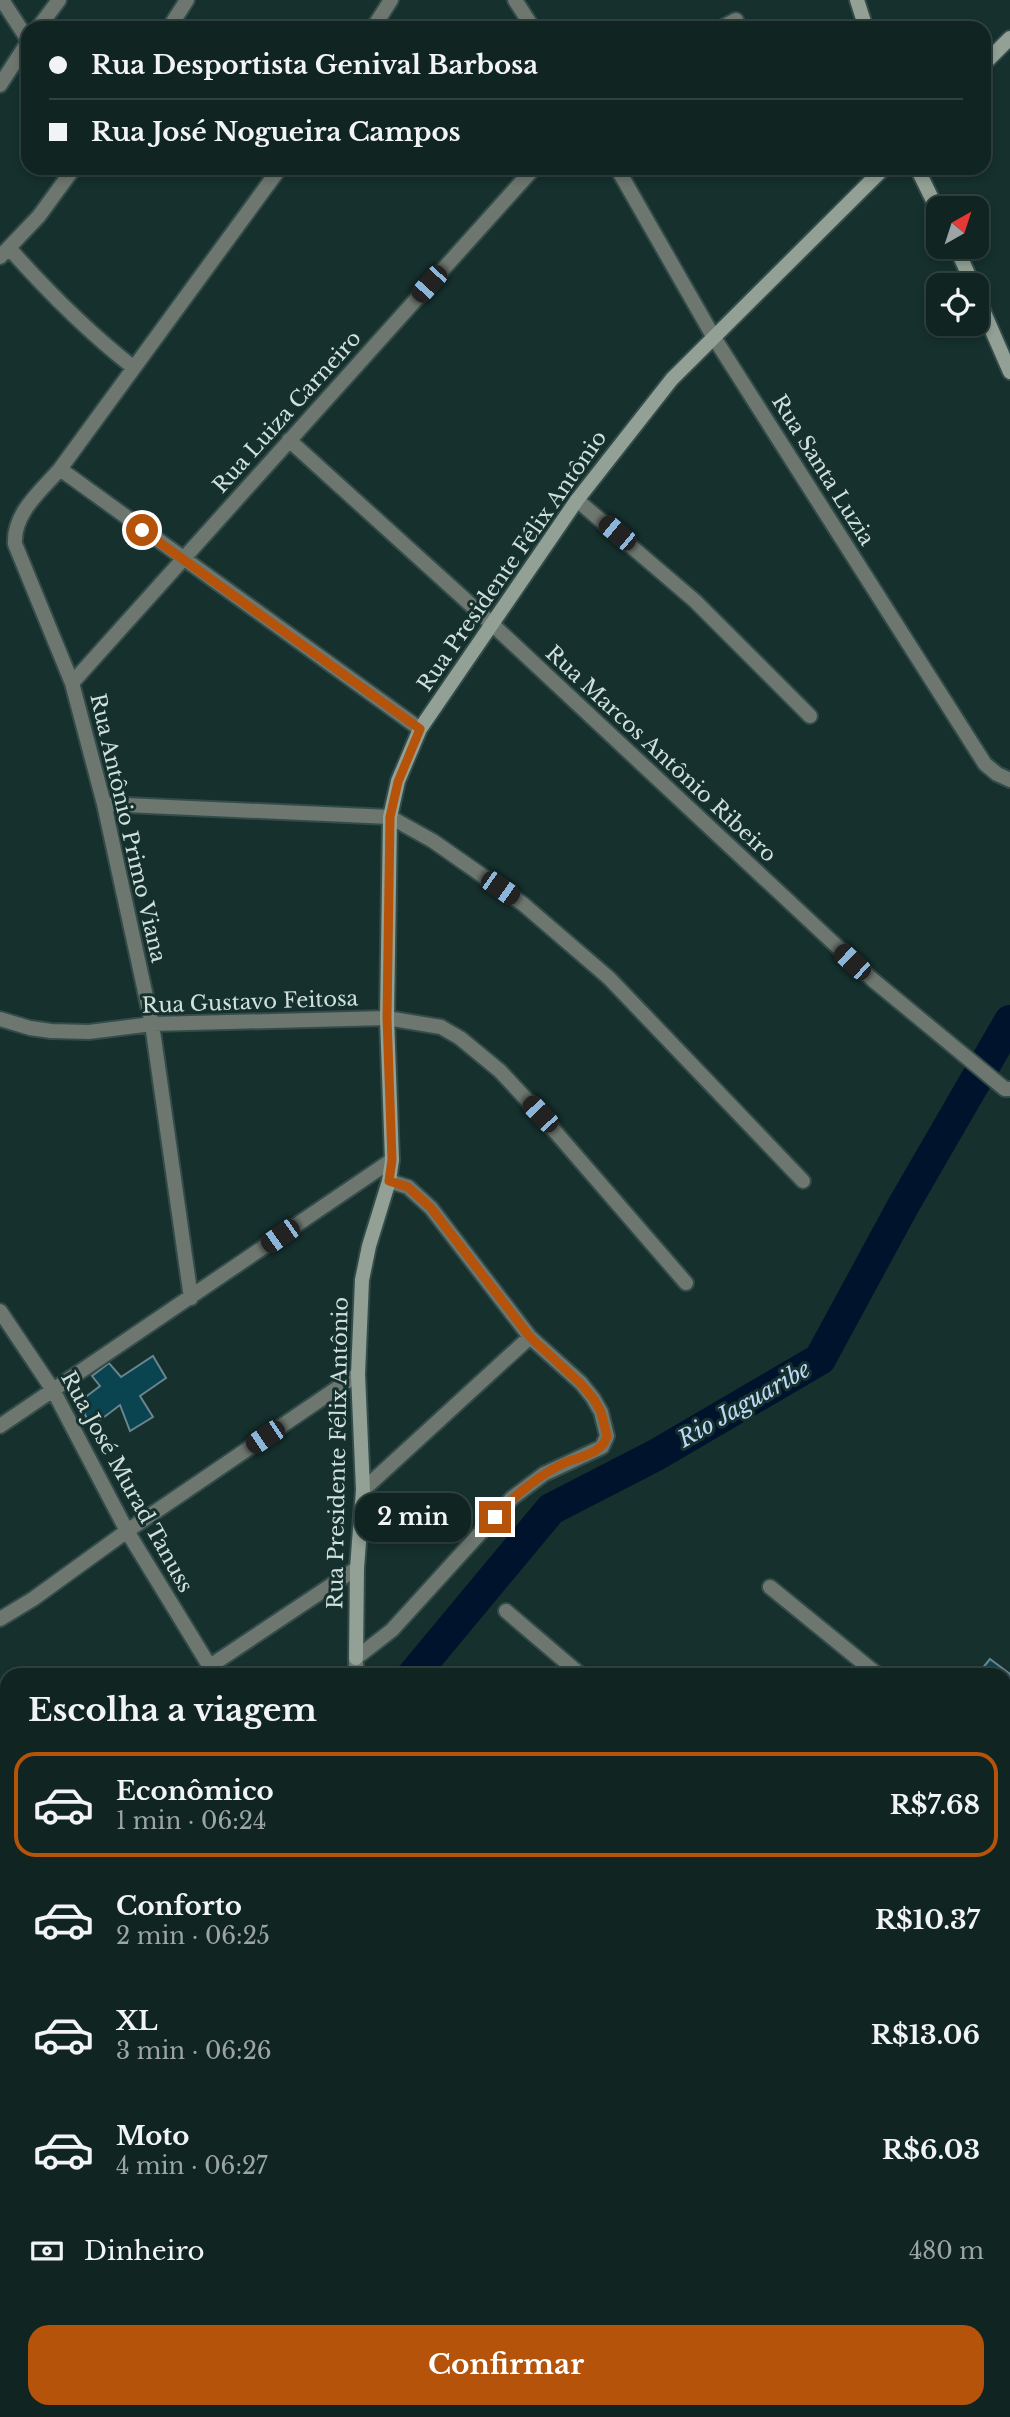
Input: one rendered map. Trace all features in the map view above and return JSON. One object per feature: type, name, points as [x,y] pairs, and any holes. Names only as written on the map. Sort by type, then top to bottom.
[{"type":"street","points":[[2,0],[21,30]]},
{"type":"street","points":[[43,21],[58,0]]},
{"type":"street","points":[[174,21],[187,0]]},
{"type":"street","points":[[378,21],[391,0]]},
{"type":"street","points":[[516,0],[529,21]]},
{"type":"street","points":[[857,0],[864,21]]},
{"type":"street","points":[[991,57],[1010,38]]},
{"type":"street","points":[[0,85],[21,52]]},
{"type":"street","points":[[69,175],[39,216],[4,253],[134,368]]},
{"type":"street","points":[[275,175],[60,469],[420,729]]},
{"type":"street","name":"Rua Luiza Carneiro","points":[[72,683],[528,175]]},
{"type":"street","name":"Rua Santa Luzia","points":[[621,175],[713,336],[985,764],[1010,780]]},
{"type":"street","name":"Rua Presidente Félix Antônio","points":[[356,1658],[357,1568],[363,1490],[358,1374],[362,1280],[369,1246],[389,1181],[392,1160],[387,1018],[390,817],[398,782],[420,729],[577,500],[672,379],[877,175]]},
{"type":"street","points":[[920,175],[931,196]]},
{"type":"street","points":[[989,324],[1010,372]]},
{"type":"street","name":"Rua Marcos Antônio Ribeiro","points":[[289,440],[492,624],[873,980],[1005,1089],[1010,1089]]},
{"type":"street","name":"Rua Antônio Primo Viana","points":[[60,469],[19,519],[14,529],[15,544],[72,683],[104,804],[152,1024],[191,1298]]},
{"type":"street","points":[[577,500],[695,601],[810,716]]},
{"type":"street","points":[[104,804],[390,817],[433,841],[523,904],[609,978],[803,1181]]},
{"type":"street","name":"Rua Gustavo Feitosa","points":[[0,1019],[51,1031],[89,1031],[152,1024],[387,1018],[441,1027],[460,1038],[500,1072],[540,1114],[686,1283]]},
{"type":"street","points":[[0,1426],[392,1160]]},
{"type":"street","points":[[356,1668],[356,1658],[392,1630],[512,1498],[544,1474],[602,1447],[606,1442],[606,1427],[593,1398],[530,1337],[431,1208],[408,1187],[389,1181]]},
{"type":"street","name":"Rua José Murad Tanuss","points":[[0,1311],[53,1390],[127,1531],[212,1668]]},
{"type":"street","points":[[363,1490],[530,1337]]},
{"type":"street","points":[[0,1619],[33,1599],[127,1531],[358,1374]]},
{"type":"street","points":[[216,1668],[357,1568]]},
{"type":"street","points":[[770,1587],[869,1668]]},
{"type":"street","points":[[506,1611],[573,1668]]},
{"type":"building","points":[[153,1356],[166,1378],[140,1396],[153,1417],[130,1431],[120,1405],[91,1427],[79,1402],[100,1386],[92,1376],[109,1363],[121,1377]]},
{"type":"building","points":[[990,1659],[1002,1668],[983,1668]]},
{"type":"waterway","name":"Rio Jaguaribe","points":[[419,1668],[551,1509],[656,1455],[820,1359],[903,1206],[1010,1021]]},
{"type":"route","points":[[142,530],[420,729],[398,782],[390,817],[387,1018],[392,1160],[389,1181],[408,1187],[431,1208],[530,1337],[593,1398],[601,1412],[607,1436],[602,1447],[544,1474],[512,1498],[495,1517]]}]
